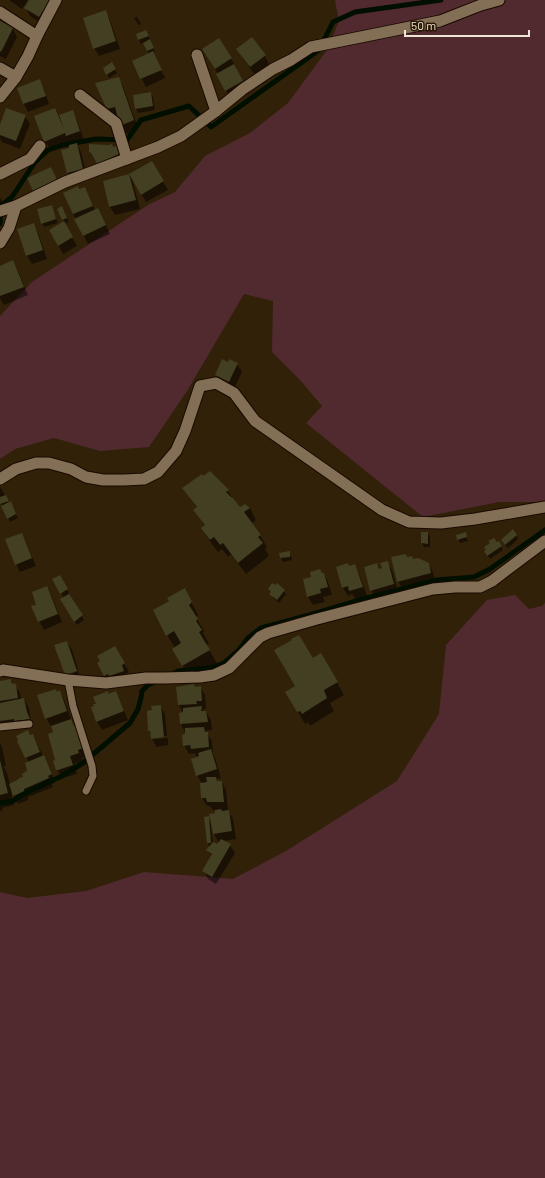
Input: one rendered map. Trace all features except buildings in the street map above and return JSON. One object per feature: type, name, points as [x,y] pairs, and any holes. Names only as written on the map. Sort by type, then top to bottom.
[{"type":"street","points":[[0,97],[16,77],[56,0]]},
{"type":"street","points":[[0,211],[16,206],[65,182],[158,147],[182,136],[243,89],[272,69],[292,60],[311,47],[440,21],[481,5],[499,0]]},
{"type":"street","points":[[0,12],[37,36]]},
{"type":"street","points":[[197,55],[216,111]]},
{"type":"street","points":[[0,68],[16,77]]},
{"type":"street","points":[[80,95],[116,123],[127,159]]},
{"type":"street","points":[[0,174],[30,159],[40,146]]},
{"type":"street","points":[[0,243],[9,228],[16,206]]},
{"type":"street","points":[[0,479],[16,469],[36,463],[49,463],[71,469],[86,477],[103,480],[144,479],[158,472],[176,451],[185,431],[200,386],[216,383],[234,393],[255,421],[382,510],[409,522],[448,522],[545,507]]},
{"type":"street","points":[[0,671],[3,670],[68,680],[106,683],[146,678],[200,677],[214,675],[229,668],[260,637],[268,633],[433,589],[480,587],[492,582],[545,540]]},
{"type":"lane","points":[[68,680],[73,706],[93,776],[86,791]]},
{"type":"lane","points":[[0,727],[30,724]]},
{"type":"shaded area","points":[[335,0],[545,0],[545,502],[499,502],[423,517],[306,423],[322,406],[301,381],[272,352],[273,301],[244,294],[187,391],[149,447],[100,451],[54,438],[15,449],[0,459],[0,316],[32,282],[148,205],[175,192],[205,156],[250,133],[288,103],[327,50],[339,21]]},
{"type":"shaded area","points":[[515,595],[529,609],[542,606],[545,603],[545,1178],[0,1178],[0,892],[27,898],[86,891],[144,872],[233,879],[286,851],[397,781],[439,714],[446,645],[487,600]]},
{"type":"waterway","points":[[0,224],[1,206],[12,197],[35,162],[48,150],[63,145],[96,139],[127,140],[141,120],[189,106],[211,127],[319,50],[333,22],[355,12],[441,0]]},
{"type":"waterway","points":[[171,675],[178,671],[210,668],[224,663],[238,651],[248,638],[261,628],[437,580],[474,577],[490,569],[545,530]]},
{"type":"waterway","points":[[0,803],[13,801],[25,793],[62,776],[83,763],[130,723],[138,709],[142,691],[148,685],[157,681]]}]
